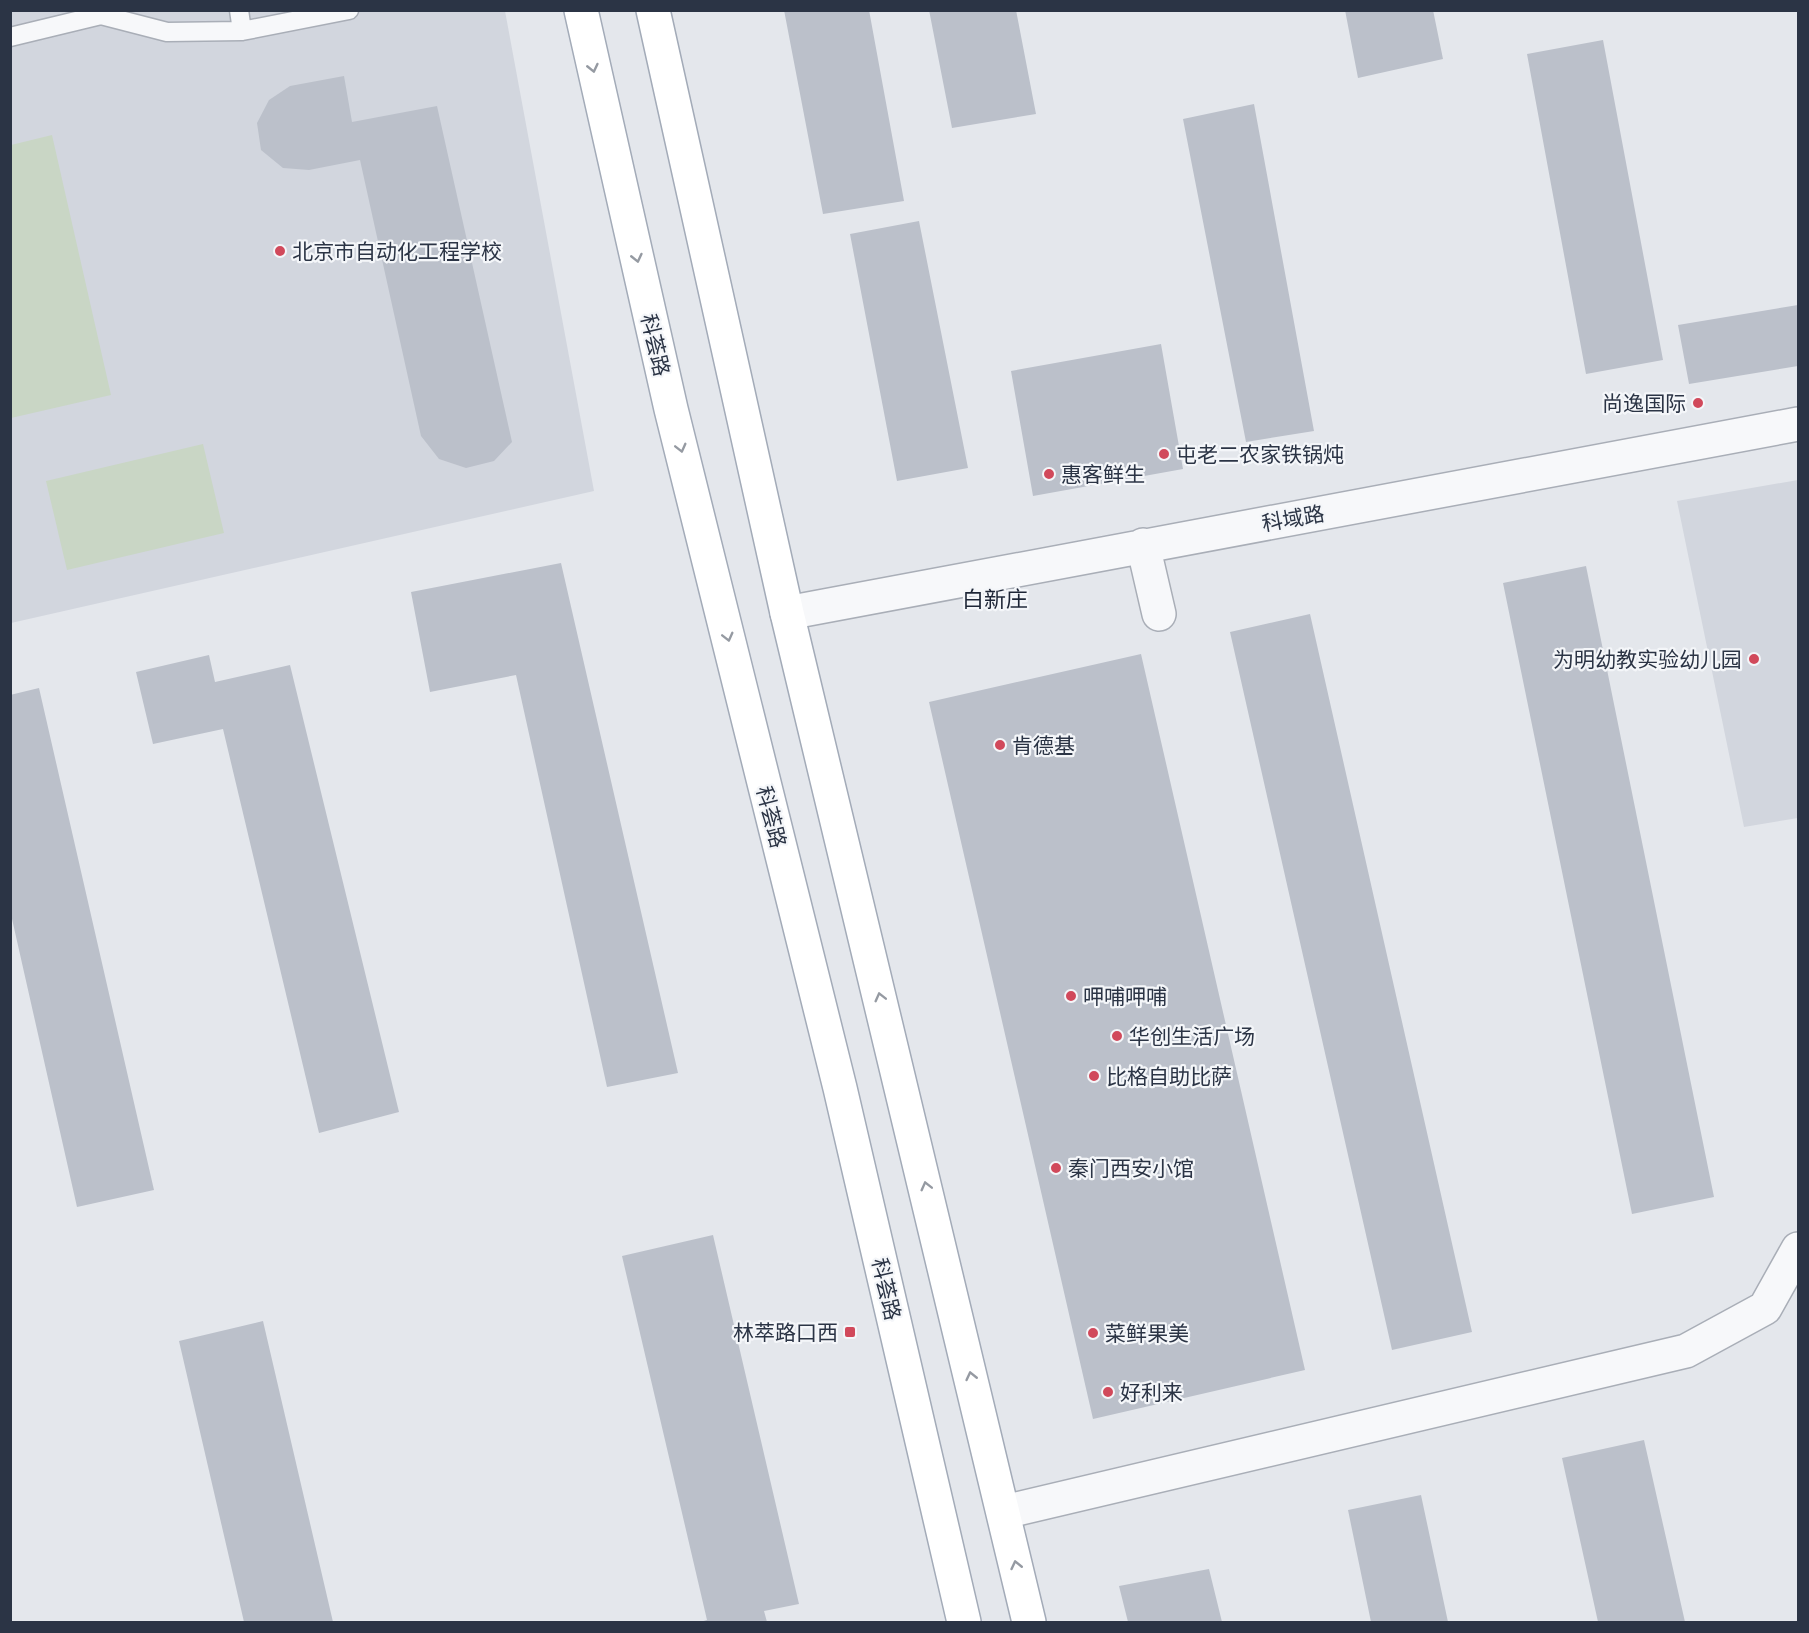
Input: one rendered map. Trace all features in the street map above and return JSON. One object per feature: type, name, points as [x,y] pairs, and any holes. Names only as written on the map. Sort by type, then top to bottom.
[{"type":"main road","name":"科荟路","points":[[582,10],[671,409],[840,1088],[964,1623]]},
{"type":"main road","points":[[653,10],[787,613],[1029,1623]]},
{"type":"street","name":"科域路","points":[[787,613],[1798,424]]},
{"type":"street","points":[[1143,545],[1159,615]]},
{"type":"street","points":[[1004,1512],[1686,1351],[1766,1308],[1798,1249]]},
{"type":"lane","points":[[239,10],[242,31]]},
{"type":"lane","points":[[10,37],[101,13],[166,32],[242,31],[349,10]]},
{"type":"shaded area","name":"北京市自动化工程学校","points":[[10,11],[505,11],[594,491],[11,623]]},
{"type":"shaded area","name":"为明幼教实验幼儿园","points":[[1798,480],[1798,818],[1744,827],[1677,501]]},
{"type":"green space","points":[[52,135],[111,395],[11,418],[11,145]]},
{"type":"green space","points":[[203,444],[224,533],[67,570],[46,481]]},
{"type":"building","points":[[784,10],[869,10],[904,201],[823,214]]},
{"type":"building","points":[[929,10],[1016,10],[1036,114],[952,128]]},
{"type":"building","points":[[1345,10],[1433,10],[1443,59],[1358,78]]},
{"type":"building","points":[[1603,40],[1663,360],[1586,374],[1527,54]]},
{"type":"building","points":[[344,76],[352,122],[437,106],[512,442],[494,461],[466,468],[439,459],[421,436],[360,160],[309,170],[283,168],[261,150],[257,123],[269,100],[290,86]]},
{"type":"building","points":[[1254,104],[1314,431],[1246,442],[1183,119]]},
{"type":"building","points":[[919,221],[968,468],[897,481],[850,234]]},
{"type":"building","points":[[1798,305],[1798,366],[1689,384],[1678,325]]},
{"type":"building","points":[[1161,344],[1183,469],[1033,496],[1011,371]]},
{"type":"building","points":[[561,563],[678,1073],[607,1087],[516,675],[430,692],[411,592]]},
{"type":"building","points":[[1586,566],[1714,1197],[1632,1214],[1503,583]]},
{"type":"building","points":[[1310,614],[1472,1332],[1392,1350],[1230,632]]},
{"type":"building","name":"华创生活广场","points":[[1141,654],[1305,1370],[1093,1419],[929,702]]},
{"type":"building","points":[[209,655],[215,682],[290,665],[399,1112],[319,1133],[223,729],[153,744],[136,672]]},
{"type":"building","points":[[39,688],[154,1190],[77,1207],[10,910],[10,695]]},
{"type":"building","points":[[713,1235],[799,1604],[764,1611],[767,1622],[700,1622],[707,1620],[622,1256]]},
{"type":"building","points":[[263,1321],[333,1622],[244,1622],[179,1341]]},
{"type":"building","points":[[1644,1440],[1685,1622],[1598,1622],[1562,1458]]},
{"type":"building","points":[[1421,1495],[1448,1622],[1371,1622],[1348,1510]]},
{"type":"building","points":[[1209,1569],[1222,1622],[1128,1622],[1119,1586]]},
{"type":"place","name":"北京市自动化工程学校","points":[[280,251]]},
{"type":"place","name":"尚逸国际","points":[[1698,403]]},
{"type":"place","name":"屯老二农家铁锅炖","points":[[1164,454]]},
{"type":"place","name":"惠客鲜生","points":[[1049,474]]},
{"type":"place","name":"为明幼教实验幼儿园","points":[[1754,659]]},
{"type":"place","name":"肯德基","points":[[1000,745]]},
{"type":"place","name":"呷哺呷哺","points":[[1071,996]]},
{"type":"place","name":"华创生活广场","points":[[1117,1036]]},
{"type":"place","name":"比格自助比萨","points":[[1094,1076]]},
{"type":"place","name":"秦门西安小馆","points":[[1056,1168]]},
{"type":"place","name":"林萃路口西","points":[[850,1332]]},
{"type":"place","name":"菜鲜果美","points":[[1093,1333]]},
{"type":"place","name":"好利来","points":[[1108,1392]]},
{"type":"district","name":"白新庄","points":[[995,599]]}]
